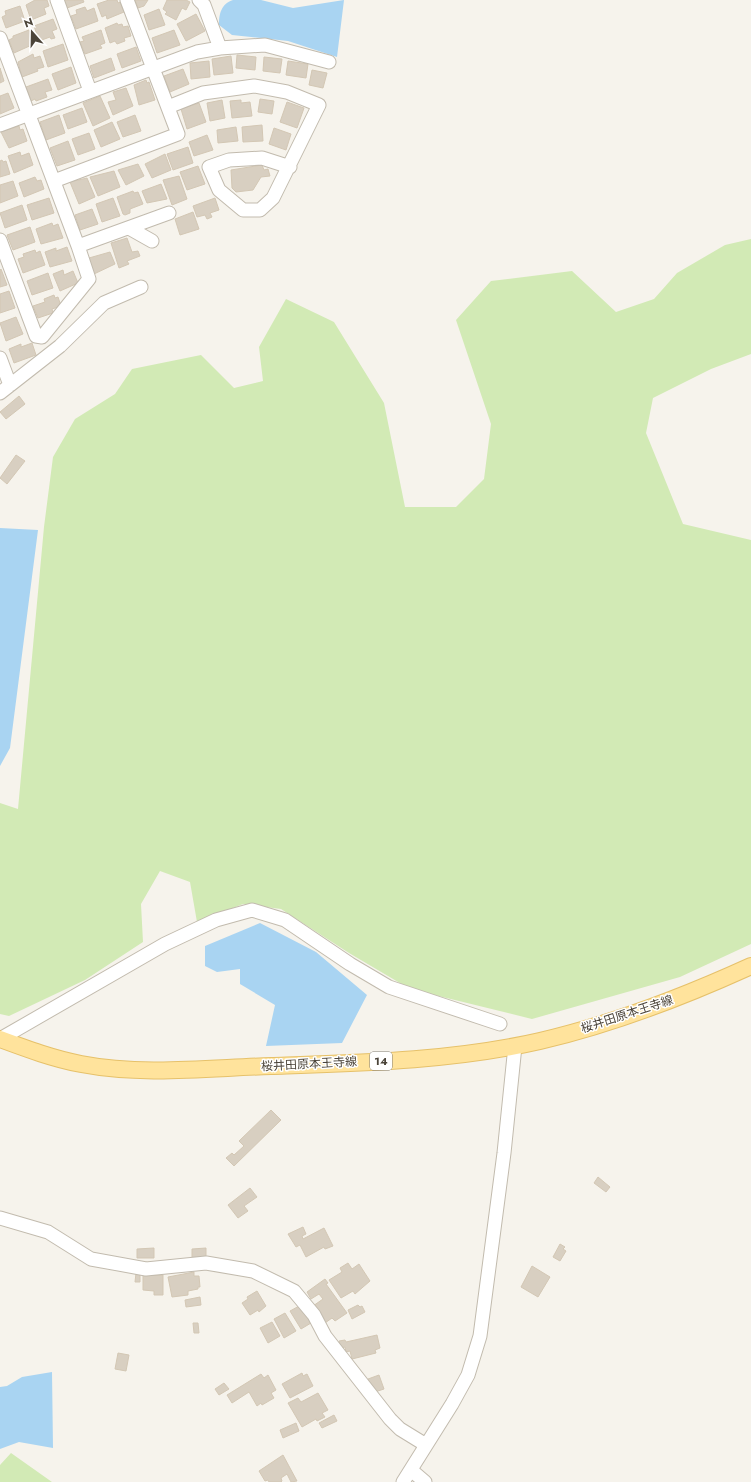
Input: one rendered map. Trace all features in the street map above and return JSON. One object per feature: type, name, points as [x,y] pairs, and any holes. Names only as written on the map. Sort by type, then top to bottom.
[{"type":"main road","name":"桜井田原本王寺線","points":[[0,1039],[36,1052],[82,1064],[141,1070],[406,1059],[468,1054],[515,1046],[565,1034],[630,1014],[680,998],[751,966]]},
{"type":"street","points":[[57,0],[90,91]]},
{"type":"street","points":[[54,181],[178,134],[127,0]]},
{"type":"street","points":[[199,0],[204,5],[220,48]]},
{"type":"street","points":[[0,38],[89,279],[42,337],[36,336],[0,240]]},
{"type":"street","points":[[0,125],[197,52],[220,48],[265,45],[329,62]]},
{"type":"street","points":[[168,107],[203,93],[254,86],[287,92],[319,105],[290,167],[273,198],[260,210],[243,210],[219,190],[209,167],[229,160],[262,158],[290,167]]},
{"type":"street","points":[[78,246],[169,213]]},
{"type":"street","points":[[129,228],[152,241]]},
{"type":"street","points":[[0,358],[5,389],[60,346],[104,303],[141,287]]},
{"type":"street","points":[[0,1039],[165,944],[216,920],[252,910],[285,920],[350,964],[389,987],[500,1024]]},
{"type":"street","points":[[403,1482],[468,1375],[480,1336],[504,1153],[515,1046]]},
{"type":"street","points":[[0,1218],[48,1232],[91,1259],[146,1268],[206,1263],[253,1271],[294,1291],[314,1316],[325,1336],[390,1419],[400,1429],[426,1445]]},
{"type":"street","points":[[411,1470],[425,1482]]},
{"type":"green space","points":[[751,239],[751,354],[711,369],[653,398],[646,433],[683,524],[751,540],[751,944],[680,977],[532,1019],[410,989],[349,953],[281,909],[243,904],[197,922],[190,882],[160,871],[141,904],[143,942],[85,980],[9,1016],[0,1014],[0,803],[18,809],[44,527],[53,457],[75,419],[115,394],[132,369],[201,355],[234,388],[263,381],[259,347],[286,299],[334,322],[384,403],[405,507],[456,507],[484,479],[491,424],[456,320],[491,281],[572,271],[616,312],[654,299],[677,273],[725,245]]},
{"type":"green space","points":[[11,1453],[52,1482],[0,1482],[0,1465]]},
{"type":"water","points":[[233,0],[261,0],[293,8],[344,0],[337,57],[288,41],[232,35],[219,25],[219,21],[220,13],[223,7]]},
{"type":"water","points":[[0,528],[38,530],[10,748],[0,766]]},
{"type":"water","points":[[260,923],[316,952],[367,995],[342,1043],[266,1046],[275,1005],[240,984],[240,969],[217,972],[205,966],[205,946]]},
{"type":"water","points":[[52,1372],[53,1448],[19,1442],[0,1449],[0,1387],[7,1386],[22,1377]]},
{"type":"building","points":[[35,0],[47,0],[49,6],[44,8],[46,14],[31,20],[26,5]]},
{"type":"building","points":[[64,0],[83,0],[84,2],[67,8]]},
{"type":"building","points":[[109,0],[117,0],[118,3],[120,2],[124,12],[107,19],[106,15],[102,17],[97,4]]},
{"type":"building","points":[[135,0],[148,0],[144,6],[138,8]]},
{"type":"building","points":[[167,0],[186,0],[190,2],[186,10],[182,8],[176,20],[165,14],[167,12],[163,9]]},
{"type":"building","points":[[20,6],[25,21],[6,28],[2,17],[6,15],[5,11]]},
{"type":"building","points":[[85,7],[87,11],[94,8],[98,21],[76,29],[71,16],[77,14],[76,10]]},
{"type":"building","points":[[159,9],[165,25],[149,30],[144,15]]},
{"type":"building","points":[[196,14],[205,31],[186,41],[177,24]]},
{"type":"building","points":[[53,19],[57,29],[52,31],[55,38],[51,39],[50,37],[39,41],[34,26]]},
{"type":"building","points":[[117,23],[118,25],[122,24],[123,27],[128,26],[131,36],[124,38],[125,41],[117,44],[115,41],[110,43],[105,28]]},
{"type":"building","points":[[29,30],[34,44],[14,53],[9,40],[13,38],[13,36]]},
{"type":"building","points":[[101,30],[105,43],[100,45],[102,48],[85,54],[80,42],[84,41],[82,37]]},
{"type":"building","points":[[174,30],[180,45],[157,53],[152,38]]},
{"type":"building","points":[[63,44],[68,60],[48,67],[43,51]]},
{"type":"building","points":[[136,47],[141,61],[122,68],[117,54]]},
{"type":"building","points":[[33,54],[34,58],[40,56],[44,67],[22,77],[18,62]]},
{"type":"building","points":[[237,55],[256,57],[255,70],[236,68]]},
{"type":"building","points":[[231,56],[233,73],[214,75],[212,59]]},
{"type":"building","points":[[264,57],[282,59],[280,73],[263,71]]},
{"type":"building","points":[[111,58],[115,70],[94,78],[90,66]]},
{"type":"building","points":[[209,61],[210,77],[191,79],[190,63]]},
{"type":"building","points":[[288,61],[308,64],[306,78],[286,75]]},
{"type":"building","points":[[71,67],[76,83],[58,90],[52,74]]},
{"type":"building","points":[[0,68],[4,81],[0,83]]},
{"type":"building","points":[[183,69],[189,84],[170,92],[164,76]]},
{"type":"building","points":[[312,70],[327,73],[323,88],[309,85]]},
{"type":"building","points":[[48,79],[52,90],[45,92],[47,97],[36,101],[35,99],[31,101],[26,87]]},
{"type":"building","points":[[146,80],[147,83],[149,82],[155,100],[139,105],[134,85]]},
{"type":"building","points":[[126,88],[133,106],[113,115],[108,102],[116,100],[113,92]]},
{"type":"building","points":[[8,93],[14,108],[0,114],[0,96]]},
{"type":"building","points":[[100,96],[110,118],[93,126],[83,103]]},
{"type":"building","points":[[260,99],[274,101],[272,114],[258,112]]},
{"type":"building","points":[[222,100],[225,118],[210,121],[207,103]]},
{"type":"building","points":[[241,100],[241,103],[250,102],[252,116],[232,118],[230,101]]},
{"type":"building","points":[[287,102],[304,108],[297,128],[280,122]]},
{"type":"building","points":[[199,103],[206,122],[187,129],[181,109]]},
{"type":"building","points":[[82,108],[87,122],[68,129],[63,115]]},
{"type":"building","points":[[59,115],[65,133],[46,140],[40,122]]},
{"type":"building","points":[[135,115],[141,131],[123,137],[117,122]]},
{"type":"building","points":[[112,122],[120,139],[101,147],[94,130]]},
{"type":"building","points":[[262,125],[263,141],[243,142],[242,127]]},
{"type":"building","points":[[19,126],[20,130],[23,129],[27,141],[9,148],[1,132]]},
{"type":"building","points":[[236,127],[238,141],[218,143],[217,130]]},
{"type":"building","points":[[274,128],[291,134],[286,150],[269,144]]},
{"type":"building","points":[[89,133],[95,149],[78,155],[72,139]]},
{"type":"building","points":[[207,135],[213,150],[194,156],[189,142]]},
{"type":"building","points":[[68,141],[75,160],[57,166],[50,148]]},
{"type":"building","points":[[188,147],[193,163],[173,170],[167,154]]},
{"type":"building","points":[[20,152],[21,156],[29,153],[33,165],[14,173],[8,156]]},
{"type":"building","points":[[165,154],[171,170],[152,178],[145,164]]},
{"type":"building","points":[[2,160],[3,162],[6,161],[10,174],[0,177],[0,161]]},
{"type":"building","points":[[138,164],[144,176],[126,185],[118,170]]},
{"type":"building","points":[[262,165],[264,170],[268,169],[270,176],[261,177],[253,190],[236,192],[232,188],[231,170]]},
{"type":"building","points":[[198,166],[205,184],[187,190],[180,172]]},
{"type":"building","points":[[114,171],[120,187],[98,196],[90,177]]},
{"type":"building","points":[[179,176],[187,199],[172,205],[163,180]]},
{"type":"building","points":[[35,177],[37,181],[41,180],[44,189],[24,197],[19,183]]},
{"type":"building","points":[[87,178],[95,197],[79,204],[70,182]]},
{"type":"building","points":[[13,181],[18,196],[0,203],[0,185]]},
{"type":"building","points":[[161,184],[167,199],[147,203],[142,191]]},
{"type":"building","points":[[133,191],[134,193],[138,192],[143,204],[130,209],[130,213],[125,215],[123,214],[117,197]]},
{"type":"building","points":[[49,198],[54,213],[32,220],[27,205]]},
{"type":"building","points":[[113,198],[120,216],[102,222],[96,204]]},
{"type":"building","points":[[215,198],[219,210],[210,213],[212,217],[207,219],[205,215],[197,217],[193,206]]},
{"type":"building","points":[[22,205],[27,220],[5,228],[0,213]]},
{"type":"building","points":[[92,209],[98,224],[80,230],[75,215]]},
{"type":"building","points":[[193,212],[199,229],[180,235],[175,219]]},
{"type":"building","points":[[52,223],[53,226],[58,224],[63,238],[41,244],[36,229]]},
{"type":"building","points":[[30,227],[35,242],[13,250],[7,235]]},
{"type":"building","points":[[127,238],[132,252],[138,251],[140,256],[127,261],[129,264],[119,268],[111,243]]},
{"type":"building","points":[[67,247],[72,261],[50,267],[45,252],[56,248],[56,251]]},
{"type":"building","points":[[35,250],[36,253],[40,251],[45,265],[23,273],[18,259],[24,257],[23,254]]},
{"type":"building","points":[[110,252],[115,264],[94,274],[89,258]]},
{"type":"building","points":[[1,269],[7,285],[0,287],[0,270]]},
{"type":"building","points":[[63,270],[64,275],[73,271],[78,283],[60,291],[53,274]]},
{"type":"building","points":[[48,273],[53,288],[32,295],[27,281]]},
{"type":"building","points":[[9,291],[15,308],[0,313],[0,294]]},
{"type":"building","points":[[54,295],[55,298],[58,297],[61,306],[52,309],[53,313],[38,318],[33,306],[45,302],[44,299]]},
{"type":"building","points":[[16,317],[23,334],[6,341],[0,323]]},
{"type":"building","points":[[32,343],[36,355],[14,363],[9,349],[21,344],[21,347]]},
{"type":"building","points":[[19,396],[25,404],[6,419],[0,412]]},
{"type":"building","points":[[16,455],[25,461],[7,484],[0,478]]},
{"type":"building","points":[[271,1110],[281,1120],[234,1166],[226,1158],[232,1153],[234,1155],[244,1146],[239,1141]]},
{"type":"building","points":[[598,1177],[610,1187],[606,1192],[594,1183]]},
{"type":"building","points":[[250,1188],[257,1197],[244,1206],[248,1211],[238,1218],[228,1205]]},
{"type":"building","points":[[303,1227],[306,1234],[302,1236],[303,1239],[324,1228],[333,1246],[325,1249],[324,1247],[306,1257],[300,1245],[296,1247],[288,1234]]},
{"type":"building","points":[[560,1244],[565,1247],[563,1249],[566,1251],[560,1261],[553,1257]]},
{"type":"building","points":[[154,1248],[154,1258],[137,1258],[137,1249]]},
{"type":"building","points":[[206,1248],[206,1257],[192,1258],[192,1249]]},
{"type":"building","points":[[348,1263],[352,1269],[359,1264],[370,1281],[355,1294],[353,1291],[341,1298],[329,1280],[342,1272],[340,1268]]},
{"type":"building","points":[[532,1266],[550,1277],[538,1297],[521,1287]]},
{"type":"building","points":[[194,1272],[194,1276],[199,1276],[200,1287],[198,1287],[198,1289],[188,1291],[188,1295],[172,1297],[168,1277]]},
{"type":"building","points":[[136,1273],[140,1273],[140,1282],[135,1282]]},
{"type":"building","points":[[143,1275],[163,1275],[163,1295],[154,1295],[154,1291],[143,1290]]},
{"type":"building","points":[[325,1279],[328,1283],[326,1284],[347,1313],[335,1321],[332,1318],[325,1323],[313,1306],[323,1299],[319,1294],[311,1299],[307,1292]]},
{"type":"building","points":[[257,1291],[266,1306],[259,1312],[258,1310],[250,1315],[242,1303],[248,1299],[247,1297]]},
{"type":"building","points":[[200,1297],[201,1305],[186,1307],[185,1300]]},
{"type":"building","points":[[301,1305],[311,1323],[301,1329],[290,1311]]},
{"type":"building","points":[[358,1305],[360,1307],[362,1306],[365,1312],[352,1319],[348,1310]]},
{"type":"building","points":[[285,1313],[296,1331],[284,1338],[274,1319]]},
{"type":"building","points":[[272,1322],[280,1336],[268,1343],[260,1328]]},
{"type":"building","points":[[193,1323],[198,1323],[199,1333],[194,1333]]},
{"type":"building","points":[[377,1335],[380,1348],[375,1350],[376,1353],[352,1359],[350,1351],[346,1352],[345,1347],[341,1348],[339,1341],[345,1340],[346,1342]]},
{"type":"building","points":[[118,1353],[129,1355],[126,1371],[115,1369]]},
{"type":"building","points":[[302,1373],[303,1376],[307,1374],[313,1386],[290,1398],[282,1384]]},
{"type":"building","points":[[261,1374],[264,1378],[268,1375],[276,1390],[271,1393],[274,1398],[262,1405],[261,1403],[257,1406],[249,1392],[232,1403],[227,1395]]},
{"type":"building","points":[[379,1375],[384,1389],[375,1392],[371,1389],[368,1379]]},
{"type":"building","points":[[224,1383],[229,1389],[219,1395],[215,1389]]},
{"type":"building","points":[[318,1393],[328,1410],[322,1413],[325,1417],[317,1421],[316,1419],[302,1427],[288,1403],[298,1398],[301,1402]]},
{"type":"building","points":[[334,1415],[337,1421],[322,1428],[319,1423]]},
{"type":"building","points":[[296,1423],[299,1431],[283,1438],[280,1430]]},
{"type":"building","points":[[283,1455],[297,1481],[291,1482],[287,1474],[281,1478],[281,1482],[265,1481],[259,1471]]}]
